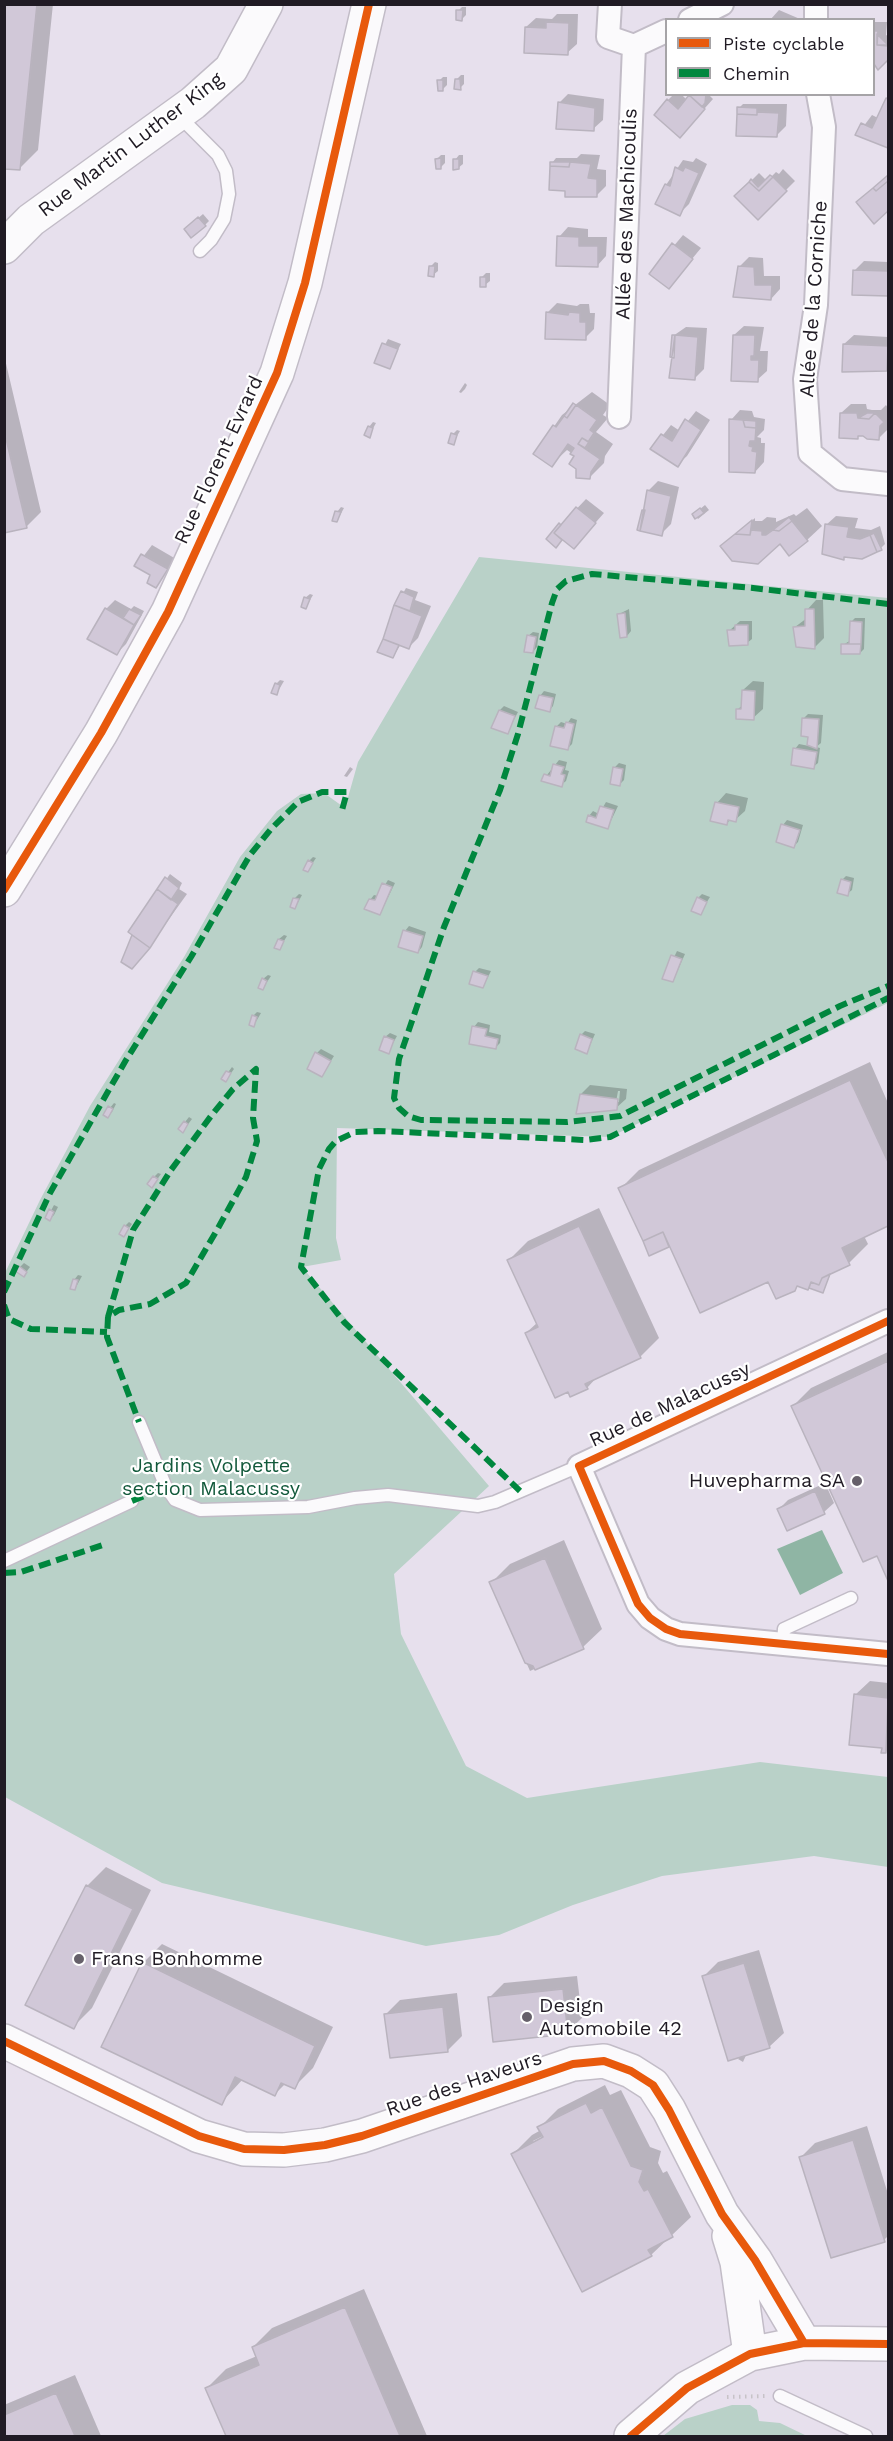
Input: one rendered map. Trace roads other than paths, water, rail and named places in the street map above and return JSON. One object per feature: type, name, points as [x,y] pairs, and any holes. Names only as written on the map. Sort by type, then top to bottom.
[{"type":"street","name":"Rue Martin Luther King","points":[[4,247],[31,220],[177,115],[231,69],[266,4]]},
{"type":"street","name":"Rue Florent Evrard","points":[[4,890],[102,733],[168,612],[277,373],[305,283],[369,4]]},
{"type":"street","points":[[610,4],[608,37],[634,46],[665,31]]},
{"type":"street","points":[[694,18],[722,4]]},
{"type":"street","name":"Allée des Machicoulis","points":[[619,417],[634,46]]},
{"type":"street","name":"Allée de la Corniche","points":[[818,96],[824,127],[816,304],[805,379],[810,453],[842,478],[888,484]]},
{"type":"street","name":"Rue de Malacussy","points":[[888,1321],[579,1466],[638,1604],[650,1618],[680,1634],[888,1654]]},
{"type":"street","name":"Rue des Haveurs","points":[[4,2041],[199,2136],[244,2149],[284,2150],[325,2145],[362,2136],[573,2064],[604,2061],[631,2071],[653,2085],[669,2110],[723,2214],[755,2260],[804,2343]]},
{"type":"street","name":"Rue des Haveurs","points":[[723,2214],[737,2262],[750,2354]]},
{"type":"street","points":[[631,2436],[687,2388],[750,2354],[804,2343],[888,2344]]},
{"type":"lane","points":[[177,115],[218,155],[226,171],[229,194],[224,219],[211,240],[200,251]]},
{"type":"lane","points":[[139,1422],[166,1487],[175,1500],[185,1506],[200,1510],[308,1507],[355,1498],[388,1495],[478,1506],[495,1502],[579,1466]]},
{"type":"lane","points":[[4,1561],[132,1501]]},
{"type":"lane","points":[[783,1643],[784,1629],[850,1598]]},
{"type":"lane","points":[[780,2396],[866,2436]]},
{"type":"place","name":"Huvepharma SA","points":[[857,1481]]},
{"type":"place","name":"Frans Bonhomme","points":[[79,1959]]},
{"type":"place","name":"Design Automobile 42","points":[[527,2017]]},
{"type":"park label","name":"Jardins Volpette section Malacussy","points":[[211,1478]]}]
